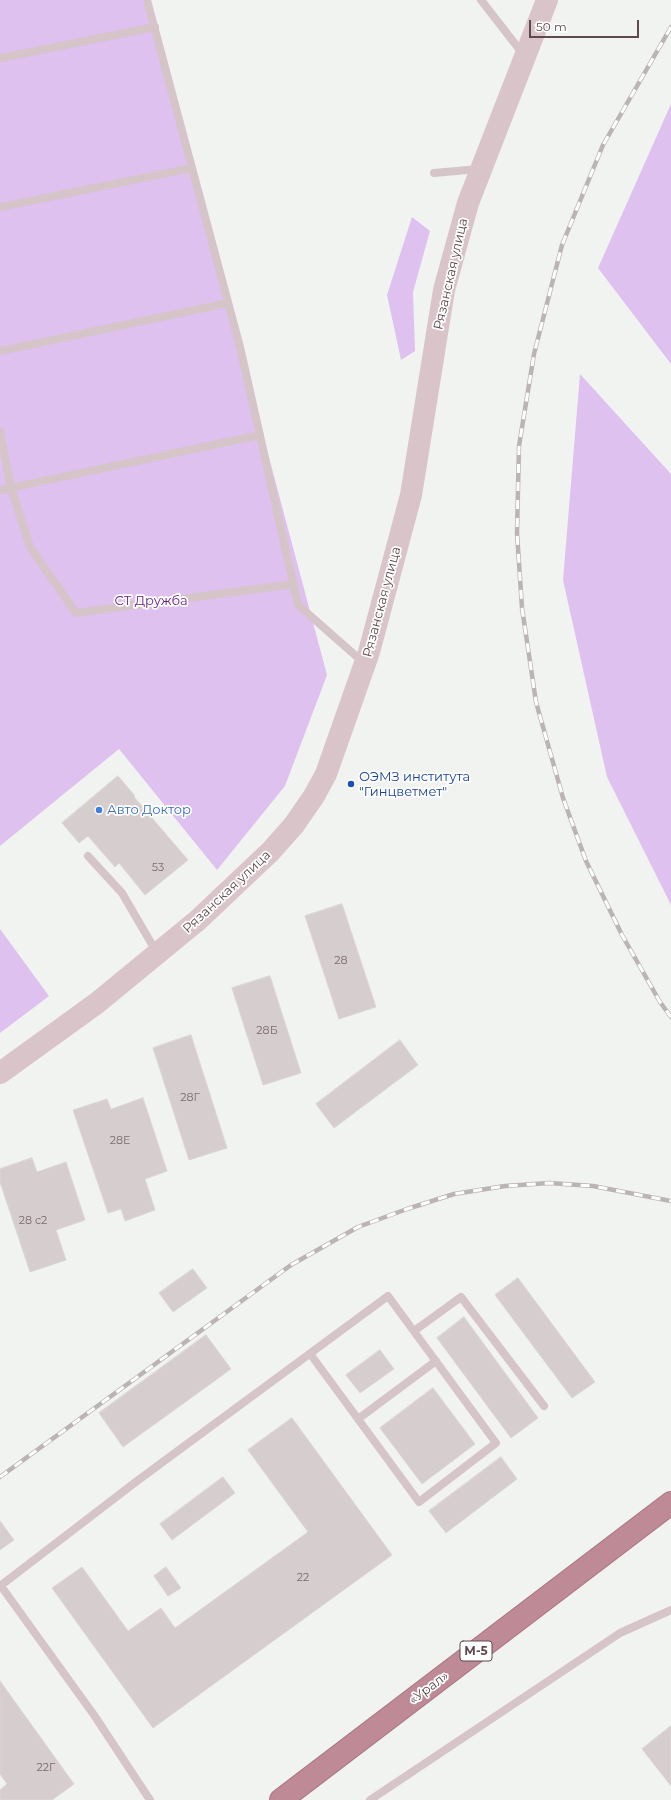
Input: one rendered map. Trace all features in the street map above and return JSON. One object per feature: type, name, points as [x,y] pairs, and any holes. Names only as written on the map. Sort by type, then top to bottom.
[{"type":"highway","name":"«Урал»","points":[[282,1800],[671,1503]]},
{"type":"street","name":"Рязанская улица","points":[[0,1073],[97,1003],[198,920],[270,852],[294,825],[314,796],[326,774],[365,664],[411,495],[444,290],[468,203],[547,0]]},
{"type":"lane","points":[[148,0],[228,303],[260,435],[298,605],[365,664]]},
{"type":"lane","points":[[480,0],[525,57]]},
{"type":"lane","points":[[0,58],[155,27]]},
{"type":"lane","points":[[0,207],[192,168]]},
{"type":"lane","points":[[434,173],[482,169]]},
{"type":"lane","points":[[0,351],[228,303]]},
{"type":"lane","points":[[0,432],[11,488],[30,547],[76,613],[294,584]]},
{"type":"lane","points":[[0,490],[260,435]]},
{"type":"lane","points":[[88,856],[122,893],[157,953]]},
{"type":"lane","points":[[150,1800],[94,1715],[0,1586],[137,1481],[311,1355],[388,1296],[496,1443],[419,1502],[311,1355]]},
{"type":"lane","points":[[414,1331],[461,1296],[544,1406]]},
{"type":"lane","points":[[358,1419],[436,1361]]},
{"type":"lane","points":[[370,1800],[620,1632],[671,1610]]},
{"type":"green space","name":"СТ Дружба","points":[[0,0],[147,0],[327,675],[285,786],[217,870],[119,749],[0,846]]},
{"type":"green space","points":[[671,104],[671,364],[598,268]]},
{"type":"green space","points":[[412,217],[430,231],[413,292],[415,351],[401,360],[387,295]]},
{"type":"green space","points":[[580,374],[671,474],[671,905],[607,777],[563,580]]},
{"type":"green space","points":[[0,929],[49,996],[0,1033]]},
{"type":"building","points":[[118,776],[188,860],[145,895],[119,863],[115,867],[88,836],[79,843],[62,823]]},
{"type":"building","points":[[342,904],[376,1007],[339,1019],[305,916]]},
{"type":"building","points":[[270,976],[301,1073],[263,1085],[232,988]]},
{"type":"building","points":[[191,1035],[227,1148],[189,1160],[153,1048]]},
{"type":"building","points":[[400,1040],[418,1065],[334,1128],[316,1104]]},
{"type":"building","points":[[143,1098],[167,1171],[145,1179],[155,1210],[125,1221],[121,1209],[108,1213],[73,1110],[107,1099],[111,1109]]},
{"type":"building","points":[[32,1158],[37,1172],[66,1162],[85,1220],[56,1230],[66,1260],[30,1272],[0,1182],[0,1169]]},
{"type":"building","points":[[193,1269],[207,1288],[173,1312],[159,1293]]},
{"type":"building","points":[[518,1278],[595,1382],[572,1398],[495,1295]]},
{"type":"building","points":[[464,1317],[538,1418],[511,1438],[437,1338]]},
{"type":"building","points":[[206,1335],[231,1369],[123,1447],[99,1413]]},
{"type":"building","points":[[380,1350],[394,1369],[360,1393],[346,1375]]},
{"type":"building","points":[[433,1388],[475,1444],[422,1484],[380,1428]]},
{"type":"building","points":[[292,1418],[392,1555],[153,1728],[52,1588],[82,1567],[128,1631],[161,1608],[175,1628],[308,1532],[248,1450]]},
{"type":"building","points":[[501,1457],[517,1479],[446,1533],[429,1511]]},
{"type":"building","points":[[223,1477],[235,1493],[172,1540],[160,1524]]},
{"type":"building","points":[[0,1521],[14,1540],[0,1550]]},
{"type":"building","points":[[166,1567],[181,1588],[168,1596],[154,1576]]},
{"type":"building","points":[[0,1681],[74,1784],[52,1800],[0,1800],[0,1790],[7,1784],[0,1774]]},
{"type":"building","points":[[671,1726],[671,1786],[642,1749]]},
{"type":"railway","points":[[671,27],[603,145],[562,245],[534,354],[519,446],[517,533],[522,608],[536,702],[563,798],[586,861],[622,935],[660,1002],[671,1017]]},
{"type":"railway","points":[[0,1477],[291,1265],[358,1227],[454,1194],[505,1186],[549,1183],[593,1186],[671,1201]]},
{"type":"place","name":"ОЭМЗ института \"Гинцветмет\"","points":[[351,784]]},
{"type":"place","name":"Авто Доктор","points":[[99,810]]}]
